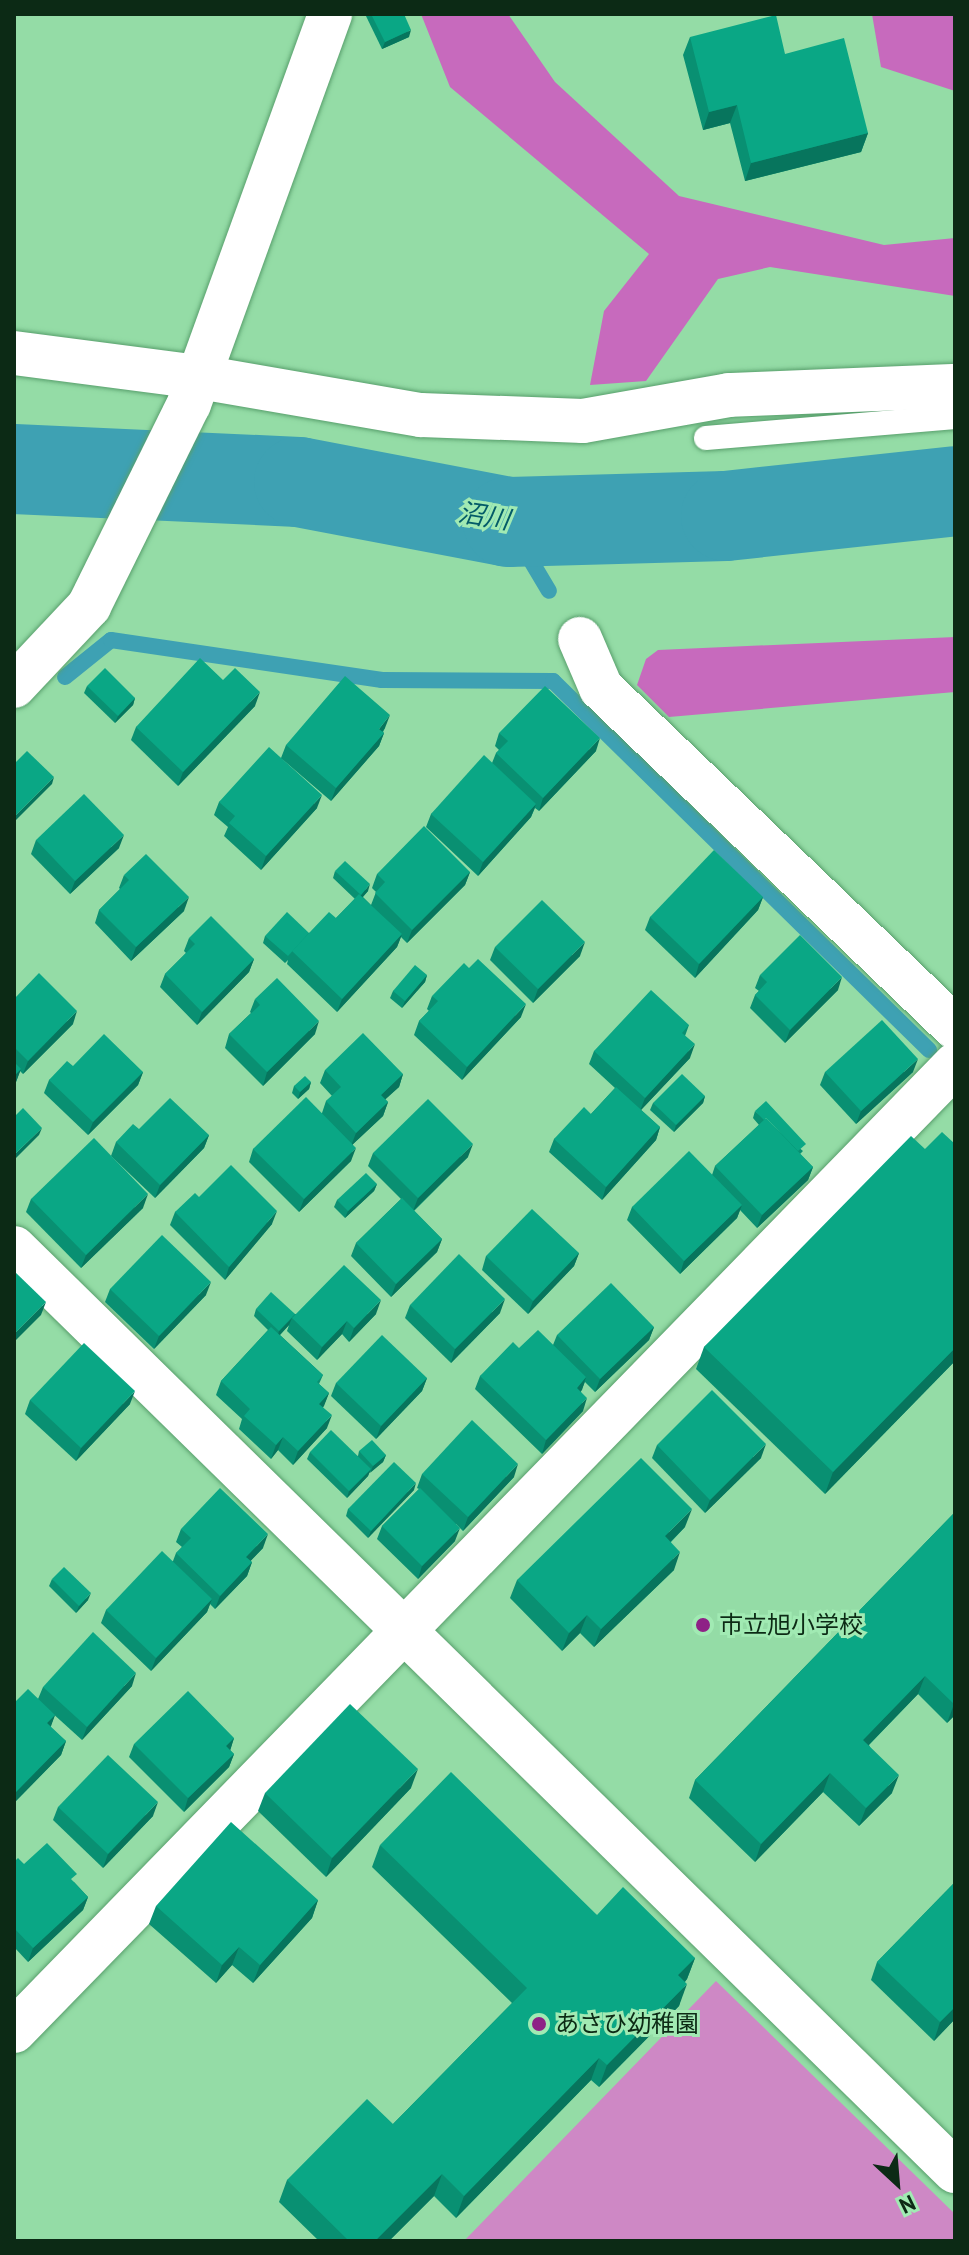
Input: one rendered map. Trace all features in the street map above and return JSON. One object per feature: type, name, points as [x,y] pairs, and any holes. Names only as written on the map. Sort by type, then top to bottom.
[{"type":"street","points":[[14,686],[89,606],[195,390],[330,14]]},
{"type":"street","points":[[14,353],[195,390],[421,415],[583,421],[729,395],[955,386]]},
{"type":"street","points":[[580,639],[601,688],[955,1027]]},
{"type":"street","points":[[14,2031],[955,1065]]},
{"type":"street","points":[[14,1248],[955,2171]]},
{"type":"lane","points":[[706,438],[955,417]]},
{"type":"shaded area","points":[[421,14],[508,14],[555,82],[679,196],[884,245],[955,238],[955,296],[770,267],[718,279],[646,381],[590,385],[604,311],[649,254],[450,87]]},
{"type":"shaded area","points":[[872,14],[955,14],[955,91],[881,67]]},
{"type":"shaded area","points":[[955,637],[955,692],[669,717],[637,685],[646,659],[658,650]]},
{"type":"shaded area","points":[[716,1981],[955,2214],[955,2241],[464,2241]]},
{"type":"building","points":[[371,14],[404,14],[411,30],[385,42]]},
{"type":"building","points":[[776,15],[785,54],[844,38],[868,133],[751,163],[737,105],[709,112],[690,37]]},
{"type":"building","points":[[200,658],[223,680],[235,668],[260,692],[183,772],[136,727]]},
{"type":"building","points":[[105,668],[135,698],[118,716],[87,686]]},
{"type":"building","points":[[345,676],[390,715],[379,729],[384,733],[336,788],[286,745]]},
{"type":"building","points":[[545,686],[600,738],[543,798],[496,753],[508,741],[499,733]]},
{"type":"building","points":[[269,747],[322,795],[266,856],[229,823],[235,816],[219,802]]},
{"type":"building","points":[[27,751],[54,777],[14,817],[14,764]]},
{"type":"building","points":[[484,755],[536,804],[483,862],[431,814]]},
{"type":"building","points":[[84,794],[124,835],[75,881],[36,840]]},
{"type":"building","points":[[424,826],[470,872],[412,930],[375,893],[385,882],[377,874]]},
{"type":"building","points":[[714,850],[763,897],[699,964],[650,917]]},
{"type":"building","points":[[146,854],[189,897],[136,947],[99,910],[129,880],[124,875]]},
{"type":"building","points":[[345,861],[370,884],[361,895],[335,871]]},
{"type":"building","points":[[359,894],[402,934],[342,999],[292,951],[329,912],[336,918]]},
{"type":"building","points":[[542,900],[585,942],[538,989],[495,947]]},
{"type":"building","points":[[287,912],[309,933],[288,956],[265,936]]},
{"type":"building","points":[[211,916],[254,959],[202,1012],[165,974],[195,944],[189,938]]},
{"type":"building","points":[[800,935],[842,977],[790,1030],[755,995],[767,982],[760,975]]},
{"type":"building","points":[[478,959],[526,1004],[467,1067],[419,1021],[438,1001],[432,996],[464,963],[469,968]]},
{"type":"building","points":[[415,965],[427,975],[405,1001],[393,991]]},
{"type":"building","points":[[39,973],[77,1011],[28,1061],[14,1047],[14,999]]},
{"type":"building","points":[[277,978],[319,1021],[267,1072],[229,1034],[260,1005],[255,999]]},
{"type":"building","points":[[651,990],[689,1025],[682,1033],[695,1044],[645,1098],[594,1051]]},
{"type":"building","points":[[882,1020],[918,1059],[861,1111],[825,1072]]},
{"type":"building","points":[[363,1033],[403,1074],[381,1095],[388,1102],[356,1133],[326,1101],[341,1087],[325,1070]]},
{"type":"building","points":[[104,1034],[143,1072],[93,1122],[49,1080],[67,1061],[73,1066]]},
{"type":"building","points":[[14,1062],[21,1069],[14,1076]]},
{"type":"building","points":[[682,1074],[705,1096],[676,1125],[653,1103]]},
{"type":"building","points":[[305,1076],[311,1082],[300,1092],[294,1086]]},
{"type":"building","points":[[616,1087],[660,1127],[606,1187],[554,1139],[584,1107],[591,1114]]},
{"type":"building","points":[[306,1097],[356,1148],[304,1199],[253,1149]]},
{"type":"building","points":[[170,1098],[209,1135],[160,1185],[116,1142],[133,1124],[139,1129]]},
{"type":"building","points":[[428,1099],[473,1144],[418,1198],[373,1153]]},
{"type":"building","points":[[766,1101],[806,1144],[798,1151],[755,1111]]},
{"type":"building","points":[[23,1108],[42,1128],[14,1155],[14,1117]]},
{"type":"building","points":[[766,1118],[813,1167],[762,1215],[715,1166]]},
{"type":"building","points":[[942,1132],[955,1144],[955,1348],[833,1472],[704,1347],[911,1136],[925,1149]]},
{"type":"building","points":[[94,1138],[148,1194],[86,1255],[31,1199]]},
{"type":"building","points":[[689,1151],[742,1205],[684,1261],[632,1207]]},
{"type":"building","points":[[231,1165],[277,1211],[229,1267],[175,1212],[195,1193],[199,1197]]},
{"type":"building","points":[[366,1173],[377,1184],[348,1211],[337,1200]]},
{"type":"building","points":[[402,1198],[442,1239],[396,1284],[356,1243]]},
{"type":"building","points":[[532,1209],[579,1253],[533,1301],[486,1256]]},
{"type":"building","points":[[162,1235],[211,1282],[159,1336],[110,1289]]},
{"type":"building","points":[[459,1254],[505,1299],[455,1349],[410,1305]]},
{"type":"building","points":[[344,1265],[381,1300],[354,1328],[347,1321],[322,1347],[292,1318]]},
{"type":"building","points":[[14,1271],[46,1302],[14,1334]]},
{"type":"building","points":[[611,1283],[654,1327],[600,1379],[557,1335]]},
{"type":"building","points":[[271,1292],[295,1314],[279,1331],[256,1309]]},
{"type":"building","points":[[271,1327],[323,1375],[317,1382],[329,1393],[319,1404],[332,1415],[298,1451],[283,1437],[276,1445],[244,1416],[250,1409],[221,1381]]},
{"type":"building","points":[[538,1330],[586,1377],[577,1388],[587,1398],[546,1440],[480,1376],[513,1342],[519,1348]]},
{"type":"building","points":[[382,1335],[427,1378],[381,1426],[336,1383]]},
{"type":"building","points":[[84,1343],[135,1391],[81,1448],[30,1400]]},
{"type":"building","points":[[712,1390],[766,1444],[710,1500],[657,1445]]},
{"type":"building","points":[[472,1420],[518,1464],[468,1517],[422,1474]]},
{"type":"building","points":[[331,1430],[371,1469],[349,1491],[310,1452]]},
{"type":"building","points":[[372,1440],[386,1455],[373,1466],[359,1451]]},
{"type":"building","points":[[641,1458],[692,1509],[665,1536],[680,1552],[601,1629],[587,1615],[569,1633],[517,1580]]},
{"type":"building","points":[[394,1462],[416,1483],[371,1531],[348,1509]]},
{"type":"building","points":[[220,1488],[268,1534],[246,1557],[252,1562],[220,1596],[176,1553],[191,1538],[181,1529]]},
{"type":"building","points":[[420,1488],[460,1528],[422,1566],[382,1526]]},
{"type":"building","points":[[955,1512],[955,1703],[925,1676],[863,1740],[899,1775],[866,1808],[830,1773],[761,1844],[695,1780]]},
{"type":"building","points":[[162,1551],[212,1599],[156,1658],[106,1610]]},
{"type":"building","points":[[64,1567],[91,1593],[79,1606],[52,1579]]},
{"type":"building","points":[[93,1632],[136,1673],[87,1727],[43,1687]]},
{"type":"building","points":[[28,1689],[55,1715],[47,1723],[66,1741],[14,1794],[14,1703]]},
{"type":"building","points":[[188,1691],[234,1738],[226,1746],[234,1754],[188,1798],[134,1744]]},
{"type":"building","points":[[350,1704],[418,1769],[332,1858],[265,1793]]},
{"type":"building","points":[[108,1755],[158,1802],[108,1854],[58,1807]]},
{"type":"building","points":[[451,1772],[597,1915],[623,1887],[695,1958],[678,1975],[687,1984],[607,2065],[599,2058],[464,2196],[442,2174],[375,2241],[349,2241],[287,2180],[367,2099],[393,2124],[527,1988],[380,1845]]},
{"type":"building","points":[[231,1822],[318,1900],[260,1965],[239,1947],[222,1965],[156,1906]]},
{"type":"building","points":[[47,1843],[77,1874],[71,1879],[88,1897],[33,1948],[14,1928],[14,1862],[18,1858],[24,1864]]},
{"type":"building","points":[[955,1882],[955,2007],[940,2022],[877,1962]]},
{"type":"waterway","name":"沼川","points":[[14,469],[299,482],[508,522],[726,516],[955,491]]},
{"type":"waterway","points":[[508,522],[549,591]]},
{"type":"waterway","points":[[65,677],[111,640],[382,680],[553,681],[929,1050]]},
{"type":"place","name":"市立旭小学校","points":[[703,1625]]},
{"type":"place","name":"あさひ幼稚園","points":[[539,2024]]}]
